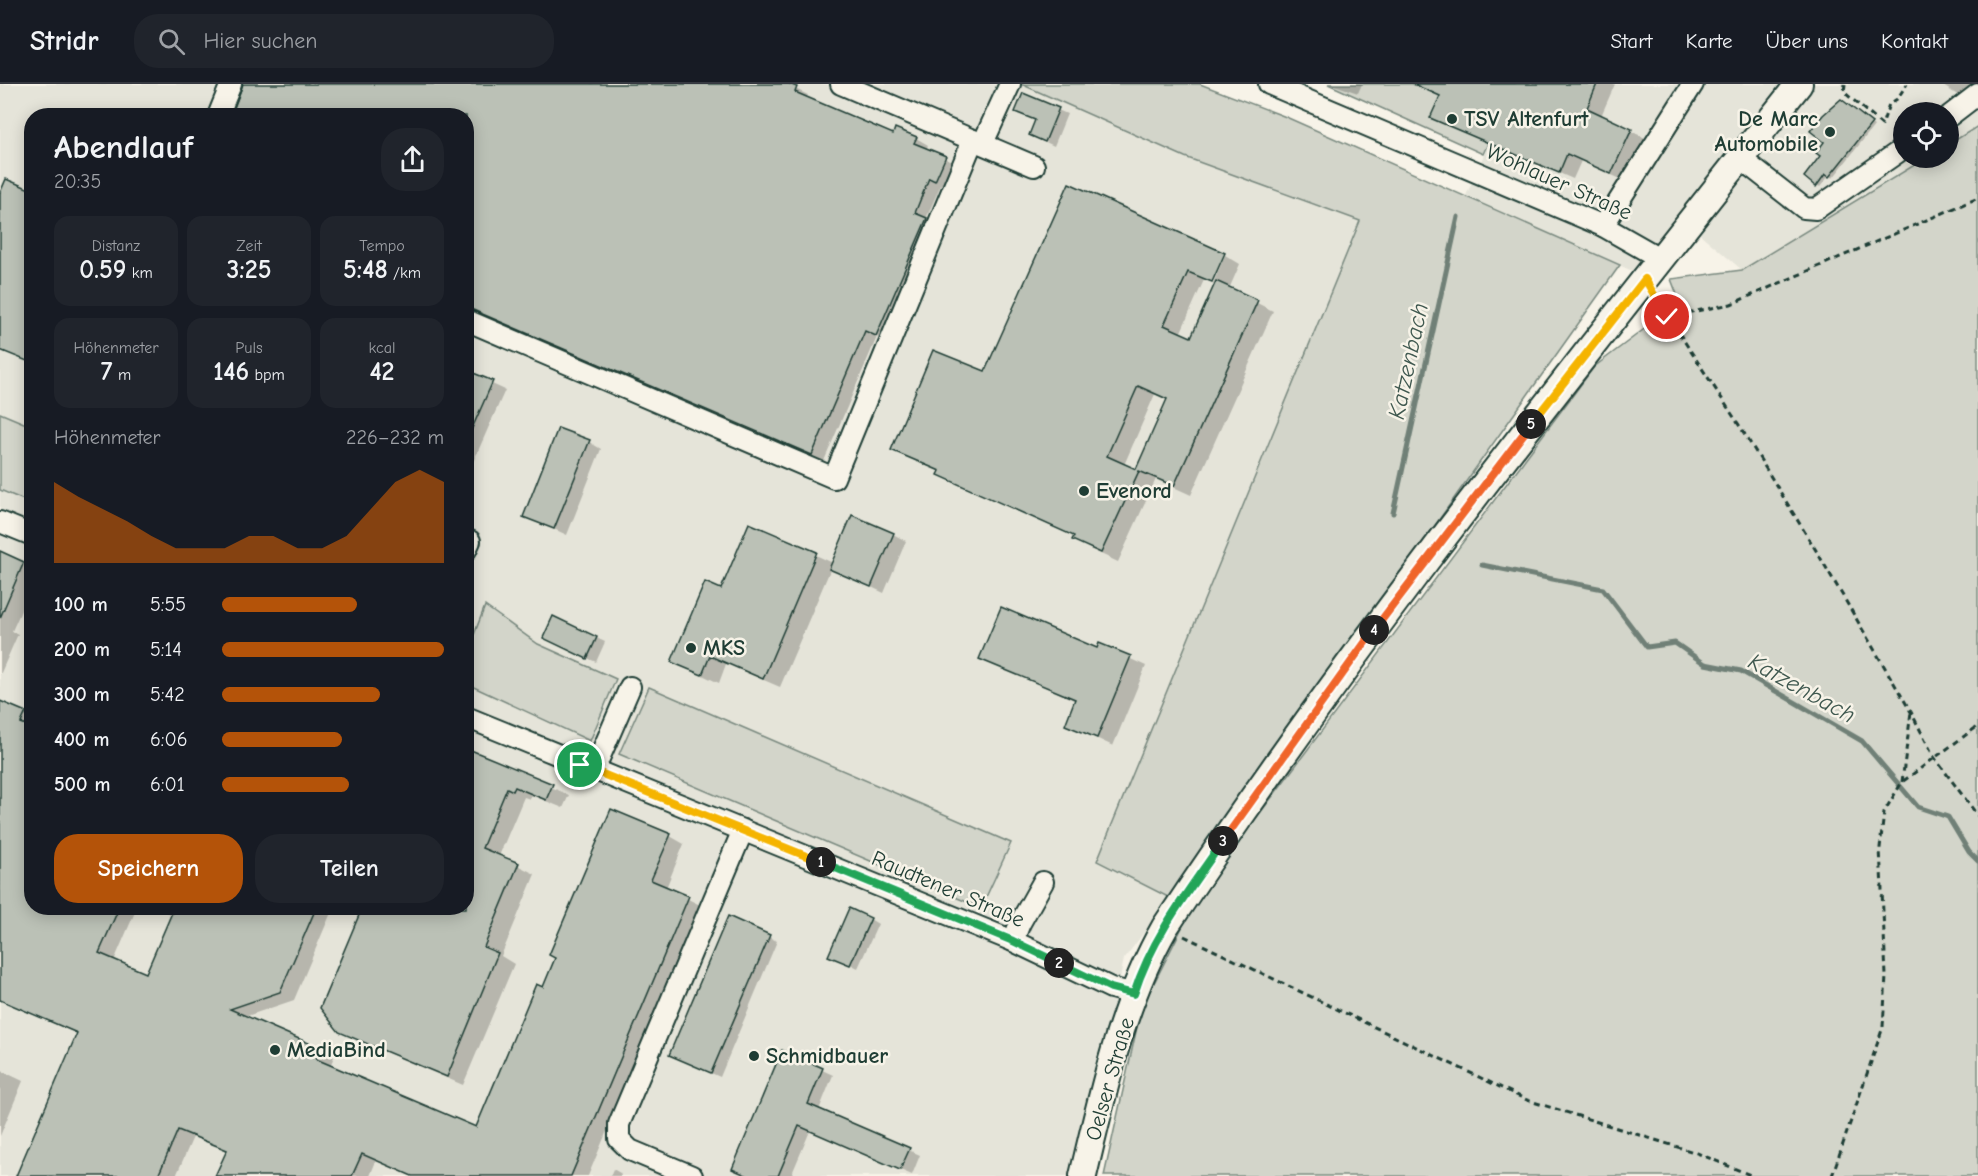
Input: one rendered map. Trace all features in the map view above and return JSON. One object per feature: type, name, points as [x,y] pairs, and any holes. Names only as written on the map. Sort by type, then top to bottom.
[{"type":"main road","name":"Oelser Straße","points":[[1083,1176],[1134,994],[1150,952],[1165,927],[1307,723],[1420,568],[1799,84]]},
{"type":"street","points":[[221,108],[231,84]]},
{"type":"street","points":[[841,84],[1034,166]]},
{"type":"street","points":[[474,323],[834,478],[978,142],[1010,84]]},
{"type":"street","name":"Wohlauer Straße","points":[[1269,84],[1603,226],[1661,259]]},
{"type":"street","points":[[1603,226],[1693,84]]},
{"type":"street","points":[[1959,109],[1978,94]]},
{"type":"street","points":[[1740,158],[1804,208],[1816,209],[1893,156]]},
{"type":"street","points":[[0,522],[24,532]]},
{"type":"street","points":[[594,770],[630,687]]},
{"type":"street","name":"Raudtener Straße","points":[[474,720],[1013,941],[1111,988],[1134,994]]},
{"type":"street","points":[[692,1176],[630,1150],[619,1139],[619,1124],[743,830]]},
{"type":"street","points":[[1013,941],[1020,923],[1044,882]]},
{"type":"path","points":[[1845,84],[1844,92],[1882,125],[1889,104],[1897,99],[1907,84]]},
{"type":"path","points":[[1667,317],[1731,304],[1978,198]]},
{"type":"path","points":[[1645,279],[1667,317],[1741,428],[1911,712],[1934,757],[1978,816]]},
{"type":"path","points":[[1902,782],[1911,712]]},
{"type":"path","points":[[1832,1176],[1883,1027],[1886,976],[1880,848],[1884,812],[1902,782],[1978,726]]},
{"type":"path","points":[[1165,927],[1527,1100],[1697,1153],[1753,1176]]},
{"type":"shaded area","points":[[0,84],[1021,84],[1185,157],[1360,221],[1098,861],[1170,898],[1124,959],[1080,1176],[0,1176],[0,490],[24,500],[24,915],[474,915],[474,687],[590,741],[615,679],[538,644],[485,606],[474,635],[474,108],[24,108],[24,423],[0,413]],"holes":[[[649,688],[1011,843],[982,908],[620,754]]]},
{"type":"shaded area","points":[[1021,84],[1200,84],[1286,117],[1620,265],[1170,898],[1097,861],[1360,221],[1185,157]]},
{"type":"shaded area","name":"TSV Altenfurt","points":[[1328,84],[1515,84],[1483,154]]},
{"type":"shaded area","points":[[1515,84],[1978,84],[1978,126],[1959,138],[1959,102],[1893,102],[1893,168],[1910,168],[1742,270],[1700,234],[1660,283],[1465,198]]},
{"type":"shaded area","points":[[1978,126],[1978,1176],[1104,1176],[1141,1009],[1198,896],[1594,367],[1680,302],[1671,279],[1742,270],[1910,168],[1959,168],[1959,138]]},
{"type":"shaded area","points":[[0,413],[24,423],[24,500],[0,490]]},
{"type":"shaded area","points":[[485,606],[538,644],[616,679],[590,741],[474,687],[474,635]]},
{"type":"shaded area","points":[[649,687],[1011,843],[981,908],[619,754]]},
{"type":"building","points":[[243,84],[789,84],[797,87],[795,92],[893,134],[895,128],[917,137],[914,143],[946,156],[935,181],[929,178],[915,213],[927,218],[876,336],[865,331],[812,455],[474,310],[474,108],[234,108]]},
{"type":"building","points":[[1413,84],[1597,84],[1587,108],[1632,129],[1611,174],[1567,154],[1559,173],[1430,118],[1440,96]]},
{"type":"building","points":[[1023,93],[1059,108],[1045,142],[1029,135],[1035,120],[1015,112]]},
{"type":"building","points":[[1841,99],[1872,123],[1829,177],[1825,174],[1816,187],[1804,177],[1820,156],[1816,153],[1824,142],[1810,131]]},
{"type":"building","points":[[6,179],[24,187],[24,360],[0,350],[0,193]]},
{"type":"building","points":[[1069,183],[1225,253],[1212,282],[1188,272],[1164,325],[1191,337],[1216,281],[1258,300],[1174,486],[1139,471],[1101,553],[1072,540],[1074,536],[938,475],[940,471],[891,450],[933,350],[985,371]],"holes":[[[1138,386],[1167,399],[1136,469],[1107,456]]]},
{"type":"building","points":[[474,373],[493,381],[474,424]]},
{"type":"building","points":[[558,428],[590,440],[554,529],[523,517]]},
{"type":"building","points":[[852,515],[894,533],[871,587],[829,569]]},
{"type":"building","points":[[749,523],[817,552],[763,679],[710,656],[702,675],[671,662],[705,582],[721,589]]},
{"type":"building","points":[[0,551],[24,562],[0,618]]},
{"type":"building","points":[[1001,607],[1097,648],[1099,643],[1131,656],[1097,738],[1065,725],[1075,699],[979,659]]},
{"type":"building","points":[[553,616],[597,637],[587,659],[543,638]]},
{"type":"building","points":[[0,701],[24,711],[21,723],[24,724],[24,915],[116,915],[99,953],[146,973],[171,915],[313,915],[280,992],[230,1009],[320,1048],[316,1059],[476,1127],[536,984],[543,987],[555,958],[549,955],[611,809],[671,834],[651,880],[689,896],[571,1176],[412,1176],[362,1154],[352,1176],[215,1176],[227,1150],[178,1130],[158,1176],[16,1176],[77,1033],[0,1000]]},
{"type":"building","points":[[474,751],[553,784],[546,800],[515,787],[513,791],[507,788],[482,848],[519,863],[484,947],[498,953],[447,1077],[339,1032],[320,1008],[359,915],[474,915]]},
{"type":"building","points":[[849,908],[871,918],[850,965],[828,956]]},
{"type":"building","points":[[728,916],[770,935],[711,1073],[669,1055]]},
{"type":"building","points":[[782,1050],[823,1068],[808,1104],[910,1148],[900,1170],[799,1126],[778,1176],[748,1176],[732,1169]]},
{"type":"waterway","name":"Katzenbach","points":[[1393,513],[1458,217]]},
{"type":"waterway","name":"Katzenbach","points":[[1482,565],[1603,589],[1647,647],[1675,643],[1705,664],[1741,671],[1862,741],[1918,807],[1948,817],[1969,852],[1978,861]]},
{"type":"place","name":"TSV Altenfurt","points":[[1452,119]]},
{"type":"place","name":"De Marc Automobile","points":[[1830,132]]},
{"type":"place","name":"Evenord","points":[[1084,491]]},
{"type":"place","name":"MKS","points":[[691,648]]},
{"type":"place","name":"MediaBind","points":[[275,1050]]},
{"type":"place","name":"Schmidbauer","points":[[754,1056]]},
{"type":"route","points":[[580,765],[1013,941],[1111,988],[1134,994],[1150,952],[1165,927],[1198,876],[1307,723],[1420,568],[1645,279],[1667,317]]}]
